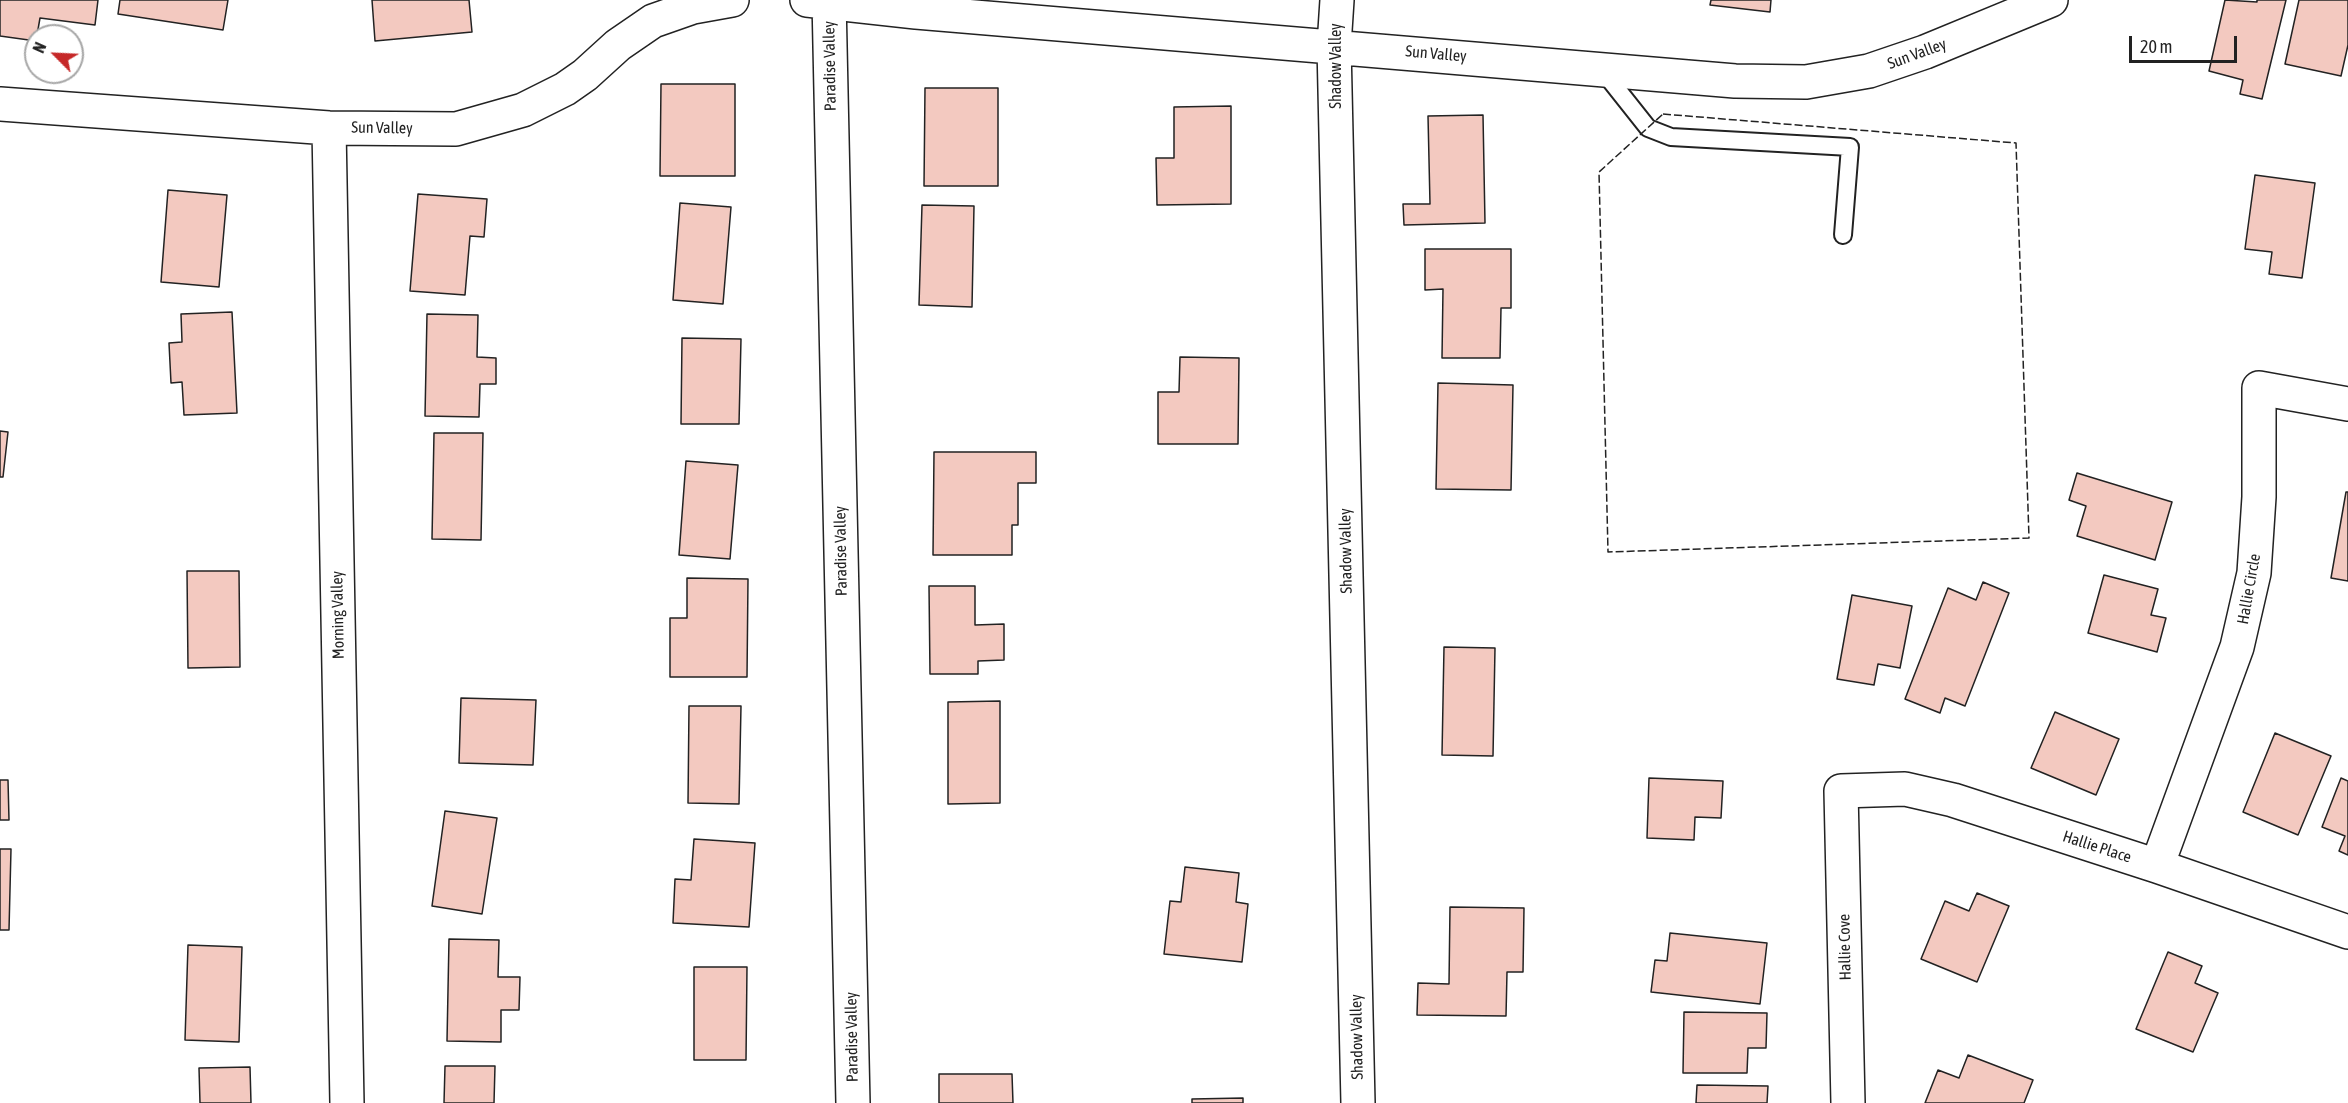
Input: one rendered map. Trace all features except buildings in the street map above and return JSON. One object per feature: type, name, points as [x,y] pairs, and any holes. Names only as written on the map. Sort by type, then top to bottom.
[{"type":"street","name":"Sun Valley","points":[[0,104],[329,128],[456,129],[523,110],[565,89],[585,75],[618,45],[653,21],[693,7],[732,0]]},
{"type":"street","name":"Shadow Valley","points":[[1337,0],[1334,46],[1358,1103]]},
{"type":"street","name":"Sun Valley","points":[[822,1],[916,12],[1735,81],[1806,82],[1869,71],[1925,52],[2051,0]]},
{"type":"street","name":"Paradise Valley","points":[[822,1],[854,1103]]},
{"type":"street","name":"Morning Valley","points":[[329,128],[347,1103]]},
{"type":"street","name":"Hallie Circle","points":[[2157,866],[2237,647],[2254,573],[2259,497],[2259,388],[2348,404]]},
{"type":"street","name":"Hallie Place","points":[[1841,791],[1905,789],[1953,800],[2157,866],[2348,932]]},
{"type":"street","name":"Hallie Cove","points":[[1841,791],[1848,1103]]},
{"type":"lane","points":[[1601,69],[1648,128],[1671,137],[1850,147],[1843,235]]},
{"type":"fence","points":[[1663,114],[2016,143],[2029,538],[1608,552],[1599,172],[1663,114]]}]
